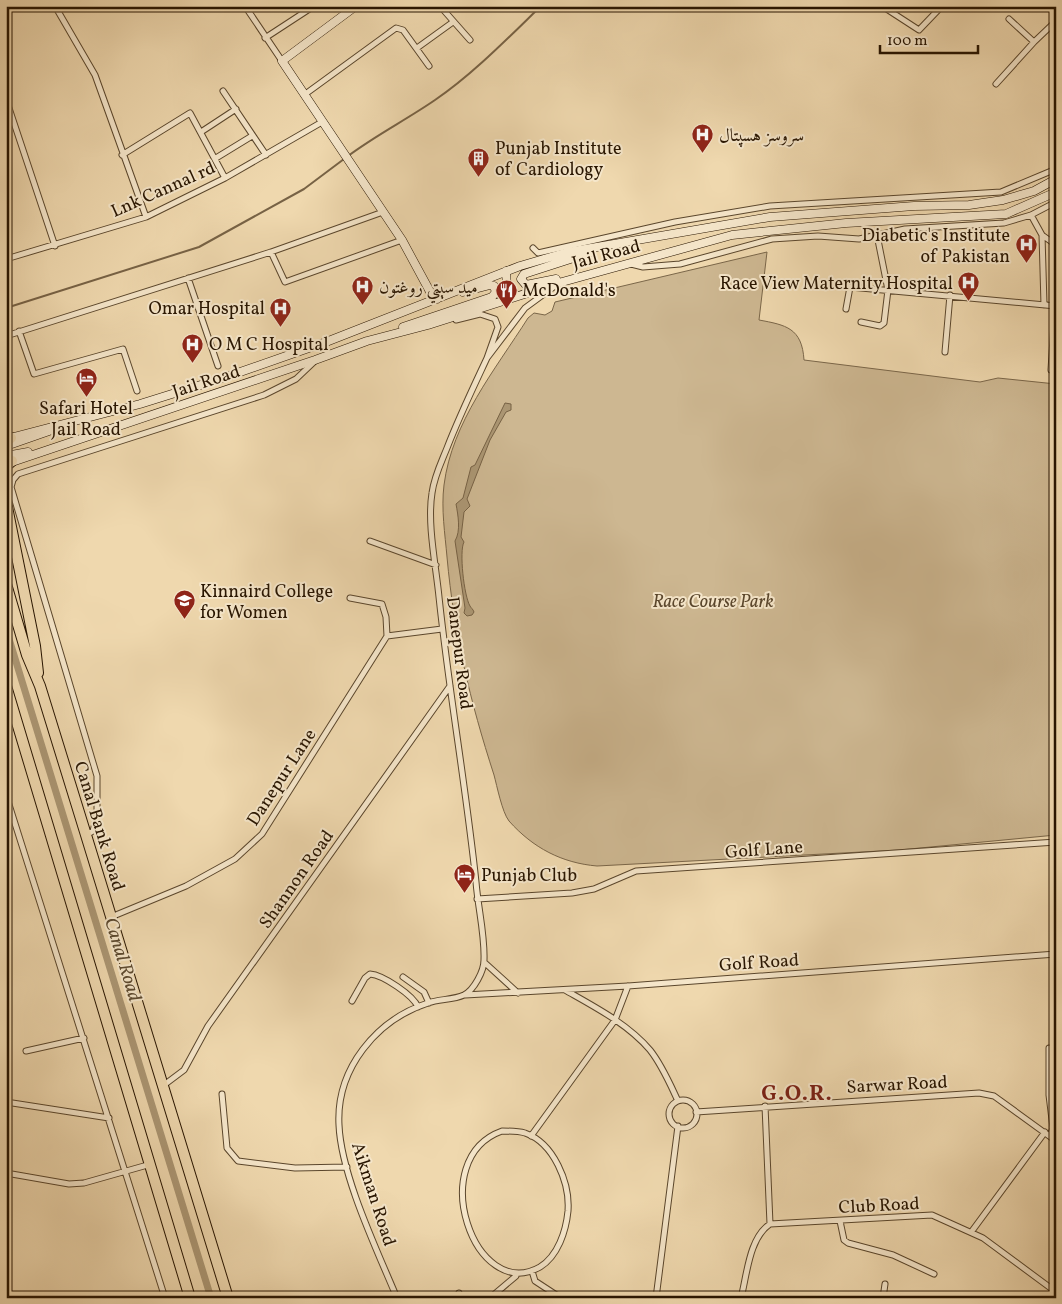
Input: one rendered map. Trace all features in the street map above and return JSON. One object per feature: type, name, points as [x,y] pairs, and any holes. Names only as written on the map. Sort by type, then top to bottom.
[{"type":"highway","name":"Canal Bank Road","points":[[6,502],[35,646],[40,686],[228,1298]]},
{"type":"highway","points":[[6,584],[26,655],[40,686]]},
{"type":"highway","points":[[6,686],[190,1298]]},
{"type":"highway","points":[[6,704],[23,744]]},
{"type":"main road","points":[[356,6],[282,61],[402,240],[434,299],[490,285],[495,289],[492,297],[367,341]]},
{"type":"main road","name":"Jail Road","points":[[8,440],[140,404],[284,357],[506,271],[568,252],[770,218],[914,206],[969,205],[1003,200],[1034,190],[1056,178]]},
{"type":"main road","name":"Jail Road","points":[[8,462],[316,360],[367,341],[428,325],[605,269],[732,235],[883,221],[1006,214],[1056,192]]},
{"type":"main road","points":[[605,269],[528,285],[524,284],[521,279],[524,274],[611,246]]},
{"type":"main road","points":[[506,271],[506,287],[518,296]]},
{"type":"street","points":[[55,6],[95,75],[122,156],[146,217]]},
{"type":"street","points":[[245,6],[282,61]]},
{"type":"street","points":[[265,38],[314,6]]},
{"type":"street","points":[[440,6],[470,40]]},
{"type":"street","points":[[882,6],[919,30],[942,6]]},
{"type":"street","points":[[1009,19],[1034,42]]},
{"type":"street","points":[[996,84],[1056,21]]},
{"type":"street","points":[[417,48],[453,22]]},
{"type":"street","points":[[304,95],[396,28],[403,30],[429,66]]},
{"type":"street","points":[[223,91],[266,155]]},
{"type":"street","points":[[6,99],[55,246]]},
{"type":"street","points":[[201,132],[236,109]]},
{"type":"street","points":[[122,156],[190,113],[216,158],[225,178]]},
{"type":"street","name":"Lnk Cannal rd","points":[[6,259],[55,246],[146,217],[225,178],[322,122]]},
{"type":"street","points":[[216,158],[252,136]]},
{"type":"street","points":[[533,248],[538,253],[675,222],[770,206],[1002,192],[1056,169]]},
{"type":"street","points":[[628,263],[643,267],[680,264],[772,239],[818,236],[848,240],[905,229],[1004,224],[1031,215],[1056,202]]},
{"type":"street","points":[[6,336],[271,252],[383,212]]},
{"type":"street","points":[[1031,215],[1042,235],[1056,246]]},
{"type":"street","points":[[883,221],[884,234]]},
{"type":"street","points":[[861,322],[883,326],[888,290],[877,235]]},
{"type":"street","points":[[1042,235],[1044,305]]},
{"type":"street","points":[[271,252],[285,282],[402,240]]},
{"type":"street","points":[[188,278],[218,366]]},
{"type":"street","name":"Danepur Road","points":[[487,358],[525,308],[562,282]]},
{"type":"street","points":[[846,309],[850,287],[1055,306],[1051,370]]},
{"type":"street","points":[[945,352],[950,296]]},
{"type":"street","name":"Danepur Road","points":[[428,325],[480,314],[495,319],[498,328],[487,358],[464,405],[435,479],[430,506],[442,628],[485,963]]},
{"type":"street","points":[[19,331],[34,374],[123,349],[138,391]]},
{"type":"street","points":[[86,835],[93,831],[97,816],[97,776],[11,487],[13,480],[18,474],[264,395],[296,379],[316,360]]},
{"type":"street","points":[[370,541],[436,565]]},
{"type":"street","points":[[350,598],[382,604],[386,618],[387,636],[442,628]]},
{"type":"street","name":"Danepur Lane","points":[[111,917],[186,886],[227,864],[262,834],[387,636]]},
{"type":"street","name":"Shannon Road","points":[[164,1085],[184,1070],[208,1026],[450,686]]},
{"type":"street","points":[[6,795],[165,1298]]},
{"type":"street","name":"Golf Lane","points":[[477,899],[572,893],[594,889],[636,871],[1056,842]]},
{"type":"street","name":"Golf Road","points":[[465,995],[628,986],[1056,954]]},
{"type":"street","points":[[465,995],[477,981],[485,963],[518,993]]},
{"type":"street","points":[[352,1001],[365,978],[370,974],[374,974],[406,992],[415,1000],[418,1007]]},
{"type":"street","points":[[403,977],[424,992],[429,1003]]},
{"type":"street","points":[[531,1136],[615,1020],[628,986]]},
{"type":"street","points":[[565,989],[637,1036],[651,1051],[678,1101]]},
{"type":"street","name":"Aikman Road","points":[[397,1298],[347,1168],[339,1126],[340,1098],[345,1081],[357,1057],[369,1041],[388,1023],[429,1003],[465,995]]},
{"type":"street","points":[[26,1051],[84,1038]]},
{"type":"street","points":[[972,1231],[1053,1128],[1048,1074],[1049,1048]]},
{"type":"street","name":"Sarwar Road","points":[[696,1112],[979,1093],[994,1096],[1056,1141]]},
{"type":"street","points":[[222,1094],[228,1148],[238,1162],[294,1168],[347,1168]]},
{"type":"street","points":[[686,1100],[692,1103],[696,1112],[694,1121],[689,1126],[678,1126],[669,1116],[671,1106],[678,1101],[686,1100]]},
{"type":"street","points":[[6,1102],[109,1118]]},
{"type":"street","points":[[741,1298],[756,1243],[763,1229],[770,1224],[764,1106]]},
{"type":"street","points":[[656,1298],[678,1126]]},
{"type":"street","points":[[513,1131],[531,1136],[546,1149],[561,1172],[568,1203],[567,1217],[558,1246],[550,1259],[532,1271],[516,1273],[493,1264],[480,1251],[468,1227],[464,1204],[464,1177],[473,1151],[494,1134],[513,1131]]},
{"type":"street","points":[[6,1172],[69,1184],[84,1183],[151,1164]]},
{"type":"street","name":"Club Road","points":[[770,1224],[932,1215],[956,1228],[972,1231],[1056,1292]]},
{"type":"street","points":[[840,1221],[844,1240],[848,1243],[893,1255],[934,1274]]},
{"type":"street","points":[[532,1271],[536,1281],[561,1298]]},
{"type":"street","points":[[490,1298],[516,1276],[516,1273]]},
{"type":"street","points":[[884,1298],[885,1284]]},
{"type":"green space","name":"Race Course Park","points":[[767,252],[759,320],[785,326],[791,330],[800,341],[804,360],[980,382],[998,378],[1056,384],[1056,835],[899,850],[597,866],[560,858],[528,839],[506,817],[464,667],[454,613],[447,557],[443,512],[444,485],[449,462],[465,418],[489,377],[528,318],[534,313],[545,315],[552,311],[555,302]]},
{"type":"shaded area","points":[[505,403],[511,404],[511,410],[506,412],[490,440],[467,499],[470,506],[464,512],[461,537],[464,542],[462,554],[463,574],[468,601],[474,612],[472,615],[467,616],[464,613],[465,608],[455,541],[458,528],[456,504],[463,498],[471,467],[475,465]]},
{"type":"waterway","points":[[348,156],[449,90],[490,56],[541,6]]},
{"type":"waterway","points":[[6,308],[199,247],[304,189],[344,159]]},
{"type":"waterway","name":"Canal Road","points":[[6,629],[211,1298]]},
{"type":"place","name":"سروسز ہسپتال","points":[[703,154]]},
{"type":"place","name":"Punjab Institute of Cardiology","points":[[479,177]]},
{"type":"place","name":"Diabetic's Institute of Pakistan","points":[[1026,264]]},
{"type":"place","name":"Race View Maternity Hospital","points":[[969,302]]},
{"type":"place","name":"مید سېټي روغتون","points":[[363,306]]},
{"type":"place","name":"McDonald's","points":[[506,309]]},
{"type":"place","name":"Omar Hospital","points":[[281,327]]},
{"type":"place","name":"O M C Hospital","points":[[193,363]]},
{"type":"place","name":"Safari Hotel Jail Road","points":[[86,397]]},
{"type":"place","name":"Kinnaird College for Women","points":[[184,620]]},
{"type":"place","name":"Punjab Club","points":[[465,894]]},
{"type":"district","name":"G.O.R.","points":[[797,1092]]}]
